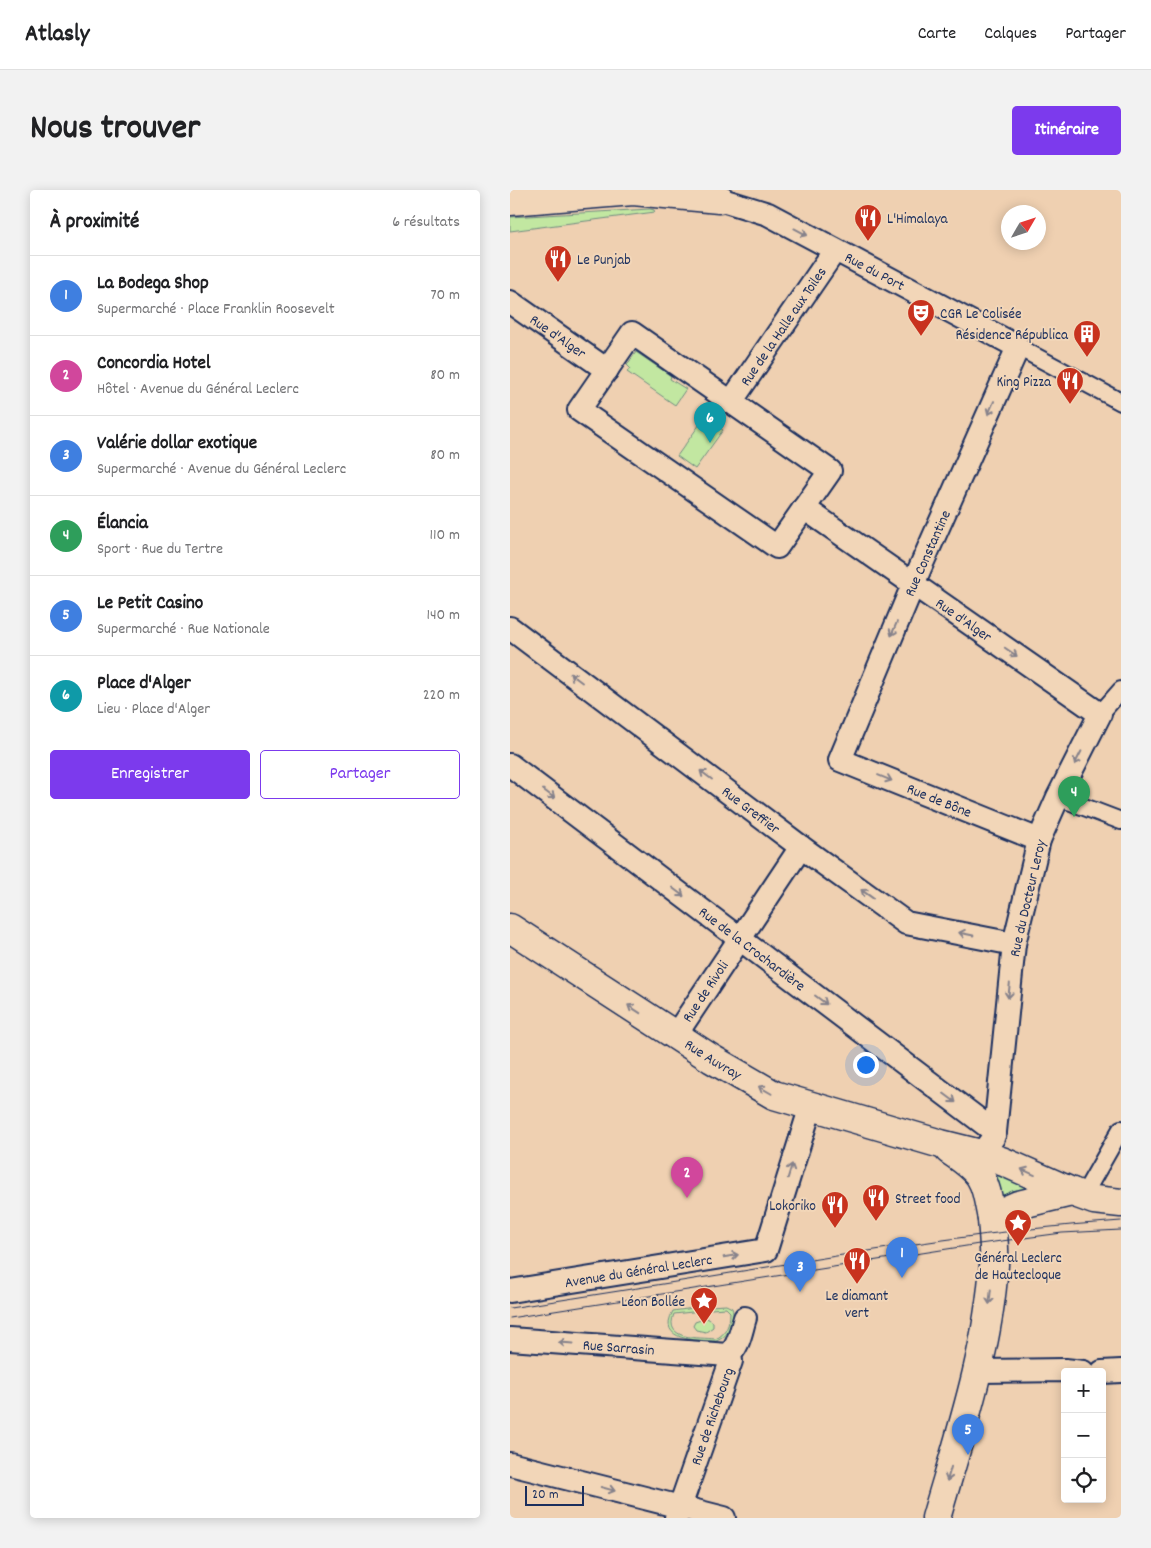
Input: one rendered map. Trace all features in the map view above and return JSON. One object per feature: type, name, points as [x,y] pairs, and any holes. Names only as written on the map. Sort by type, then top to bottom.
[{"type":"street","points":[[510,201],[633,191],[715,193]]},
{"type":"street","name":"Rue du Port","points":[[715,193],[768,214],[1121,402]]},
{"type":"street","name":"Rue de la Halle aux Toiles","points":[[731,402],[835,250]]},
{"type":"street","name":"Rue d'Alger","points":[[510,302],[607,370]]},
{"type":"street","points":[[632,333],[731,402],[830,471],[777,547],[579,410],[632,333]]},
{"type":"street","name":"Rue Constantine","points":[[840,760],[913,584],[1018,347]]},
{"type":"street","name":"Rue d'Alger","points":[[804,508],[1100,714]]},
{"type":"street","name":"Rue Greffier","points":[[510,628],[906,923],[1014,944]]},
{"type":"street","name":"Rue du Docteur Leroy","points":[[969,1148],[1038,840],[1100,714],[1121,690]]},
{"type":"street","name":"Rue de Bône","points":[[840,760],[1038,840]]},
{"type":"street","name":"Rue de la Crochardière","points":[[510,764],[740,939],[969,1148]]},
{"type":"street","points":[[1058,797],[1121,821]]},
{"type":"street","name":"Rue de Rivoli","points":[[675,1036],[801,846]]},
{"type":"street","name":"Rue Auvray","points":[[510,928],[675,1036],[774,1095],[969,1148],[1096,1198]]},
{"type":"street","name":"Avenue du Général Leclerc","points":[[510,1291],[766,1250],[811,1106]]},
{"type":"street","points":[[992,1219],[1018,1205],[1096,1198],[1100,1166],[1121,1129]]},
{"type":"street","points":[[936,1518],[987,1331],[994,1263],[992,1219],[982,1178],[977,1171],[969,1148]]},
{"type":"street","name":"Rue de Richebourg","points":[[678,1513],[731,1361],[728,1355],[737,1345],[745,1318]]},
{"type":"street","name":"Rue Sarrasin","points":[[510,1339],[728,1355]]},
{"type":"street","points":[[979,1363],[1061,1370]]},
{"type":"street","points":[[1106,1372],[1121,1371]]},
{"type":"street","points":[[510,1464],[678,1513],[724,1518]]},
{"type":"green space","points":[[650,209],[655,212],[510,231],[510,217]]},
{"type":"green space","points":[[636,352],[671,376],[670,379],[686,389],[675,405],[627,372],[630,368],[627,365]]},
{"type":"green space","points":[[705,417],[723,430],[695,469],[677,456]]},
{"type":"green space","points":[[985,1169],[1048,1189],[997,1207]]},
{"type":"green space","points":[[726,1305],[732,1308],[733,1318],[728,1332],[721,1339],[716,1341],[690,1339],[674,1334],[670,1329],[669,1321],[673,1311],[701,1307],[701,1311],[674,1314],[672,1323],[674,1329],[684,1336],[715,1339],[722,1335],[727,1328],[730,1312],[726,1308],[711,1309],[710,1306]]},
{"type":"green space","points":[[707,1318],[713,1322],[713,1327],[706,1332],[696,1330],[693,1326],[695,1322]]},
{"type":"tram line","points":[[510,1308],[940,1240],[1030,1229],[1121,1221]]},
{"type":"tram line","points":[[510,1318],[979,1244],[1062,1233],[1121,1230]]},
{"type":"place","name":"L'Himalaya","points":[[868,242]]},
{"type":"place","name":"Le Punjab","points":[[558,283]]},
{"type":"place","name":"CGR Le Colisée","points":[[921,337]]},
{"type":"place","name":"Résidence Républica","points":[[1087,358]]},
{"type":"place","name":"King Pizza","points":[[1070,405]]},
{"type":"place","name":"Place d'Alger","points":[[710,443]]},
{"type":"place","name":"Élancia","points":[[1074,817]]},
{"type":"place","name":"Concordia Hotel","points":[[687,1198]]},
{"type":"place","name":"Street food","points":[[876,1222]]},
{"type":"place","name":"Lokoriko","points":[[835,1229]]},
{"type":"place","name":"Général Leclerc de Hautecloque","points":[[1018,1247]]},
{"type":"place","name":"La Bodega Shop","points":[[902,1278]]},
{"type":"place","name":"Le diamant vert","points":[[857,1285]]},
{"type":"place","name":"Valérie dollar exotique","points":[[800,1292]]},
{"type":"place","name":"Léon Bollée","points":[[704,1325]]},
{"type":"place","name":"Le Petit Casino","points":[[968,1455]]}]
